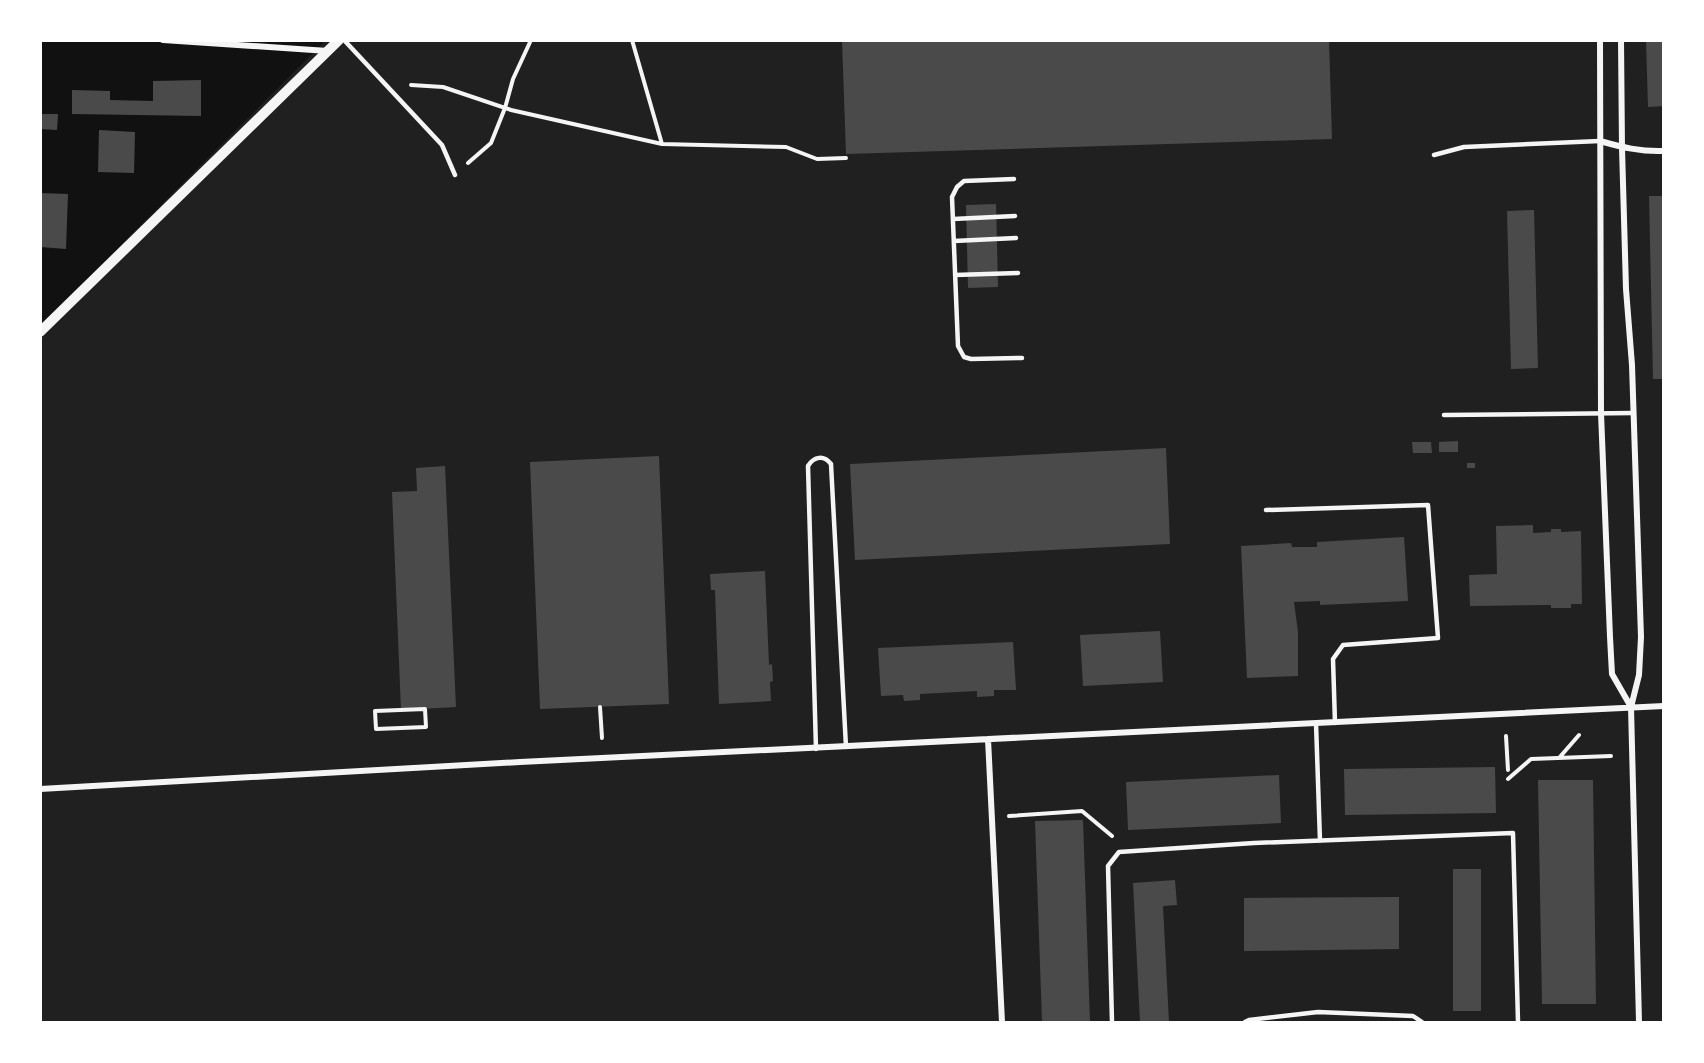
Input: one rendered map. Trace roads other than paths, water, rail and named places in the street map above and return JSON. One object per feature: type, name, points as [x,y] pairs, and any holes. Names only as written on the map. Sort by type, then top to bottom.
[{"type":"street","points":[[163,40],[329,51]]},
{"type":"street","points":[[40,332],[339,40]]},
{"type":"street","points":[[1600,40],[1601,413],[1612,674],[1631,707]]},
{"type":"street","points":[[1621,40],[1626,288],[1632,365],[1641,637],[1639,675],[1631,707],[1639,1023]]},
{"type":"street","points":[[1600,141],[1622,148],[1649,152],[1664,151]]},
{"type":"street","points":[[40,789],[520,762],[1664,706]]},
{"type":"street","points":[[988,740],[1002,1023]]},
{"type":"lane","points":[[344,40],[442,145],[455,175]]},
{"type":"lane","points":[[1434,156],[1464,147],[1600,141]]},
{"type":"lane","points":[[1014,179],[964,182],[960,184],[952,197],[957,346],[964,357],[971,359],[1022,358]]},
{"type":"lane","points":[[953,219],[1015,216]]},
{"type":"lane","points":[[954,241],[1016,238]]},
{"type":"lane","points":[[955,275],[1018,273]]},
{"type":"lane","points":[[1444,415],[1633,412]]},
{"type":"lane","points":[[816,749],[808,466],[812,460],[819,457],[831,464],[846,747]]},
{"type":"lane","points":[[1266,510],[1428,505],[1437,638],[1343,645],[1333,659],[1335,723]]},
{"type":"lane","points":[[1316,723],[1320,841]]},
{"type":"lane","points":[[1112,1023],[1108,866],[1119,852],[1254,843],[1513,833],[1518,1023]]},
{"type":"lane","points":[[1245,1023],[1249,1020],[1318,1012],[1413,1016],[1422,1023]]}]
